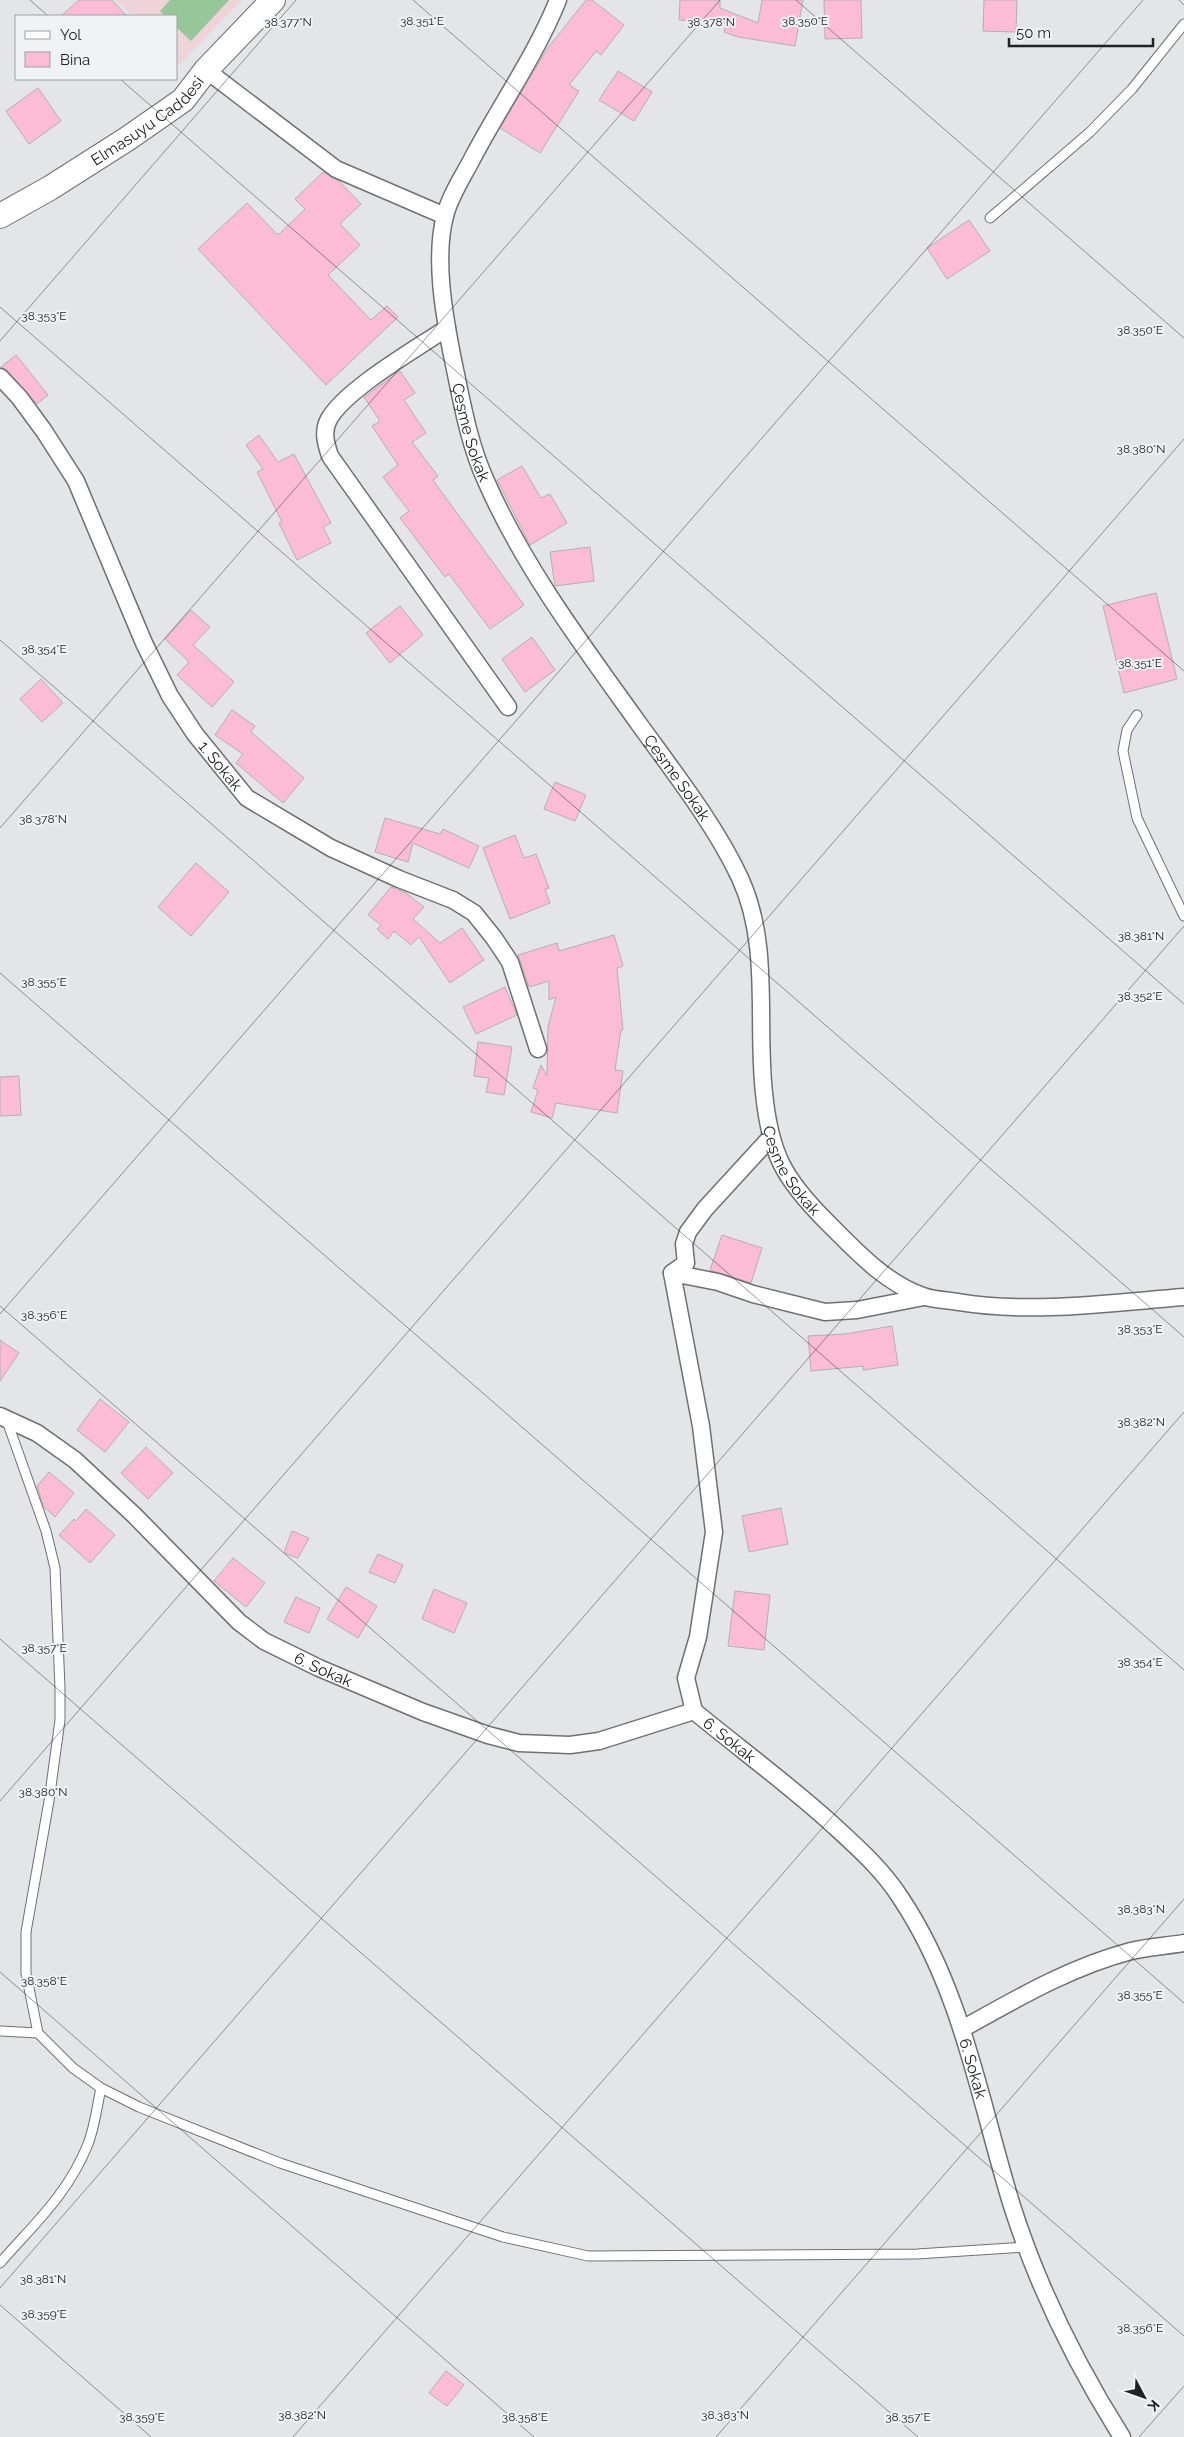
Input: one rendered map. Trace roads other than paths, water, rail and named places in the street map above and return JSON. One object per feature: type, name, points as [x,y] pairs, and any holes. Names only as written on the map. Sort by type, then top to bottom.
[{"type":"street","name":"Elmasuyu Caddesi","points":[[0,216],[66,178],[183,100],[206,70],[273,0]]},
{"type":"street","name":"Çeşme Sokak","points":[[558,0],[541,38],[478,146],[445,216],[441,254],[447,328],[467,423],[484,478],[499,508],[536,573],[597,665],[701,813],[740,878],[756,933],[762,1032],[762,1074],[771,1137],[778,1160],[789,1179],[813,1208],[877,1269],[924,1297],[1012,1307],[1074,1306],[1184,1297]]},
{"type":"street","points":[[206,70],[336,169],[445,216]]},
{"type":"street","points":[[447,328],[362,386],[340,405],[328,420],[324,438],[330,456],[508,707]]},
{"type":"street","name":"1. Sokak","points":[[0,377],[19,397],[76,480],[144,643],[170,696],[194,734],[247,798],[331,848],[398,879],[453,900],[474,913],[510,962],[538,1049]]},
{"type":"street","points":[[672,1273],[686,1263],[684,1244],[688,1232],[706,1209],[771,1137]]},
{"type":"street","points":[[672,1273],[718,1282],[753,1294],[825,1312],[857,1310],[924,1297]]},
{"type":"street","points":[[672,1273],[701,1426],[714,1532],[698,1637],[686,1678],[694,1711]]},
{"type":"street","name":"6. Sokak","points":[[4,1418],[37,1433],[75,1460],[134,1516],[239,1622],[264,1641],[319,1668],[423,1712],[488,1735],[519,1743],[570,1745],[599,1741],[694,1711],[793,1789],[876,1867],[899,1895],[915,1920],[962,2029],[1026,2247],[1089,2382],[1122,2437]]},
{"type":"street","points":[[962,2029],[1036,1988],[1104,1959],[1133,1950],[1184,1943]]},
{"type":"lane","points":[[990,218],[1090,132],[1132,88],[1184,24]]},
{"type":"lane","points":[[1137,715],[1127,730],[1123,752],[1137,818],[1184,916]]},
{"type":"lane","points":[[4,1418],[46,1531],[55,1568],[57,1615],[60,1720],[49,1801],[26,1932],[26,1973],[38,2033],[73,2068],[101,2088],[139,2107],[280,2163],[503,2237],[588,2256],[917,2254],[1026,2247]]},
{"type":"lane","points":[[0,2031],[38,2033]]},
{"type":"lane","points":[[0,2262],[63,2193],[77,2169],[89,2142],[101,2088]]}]
